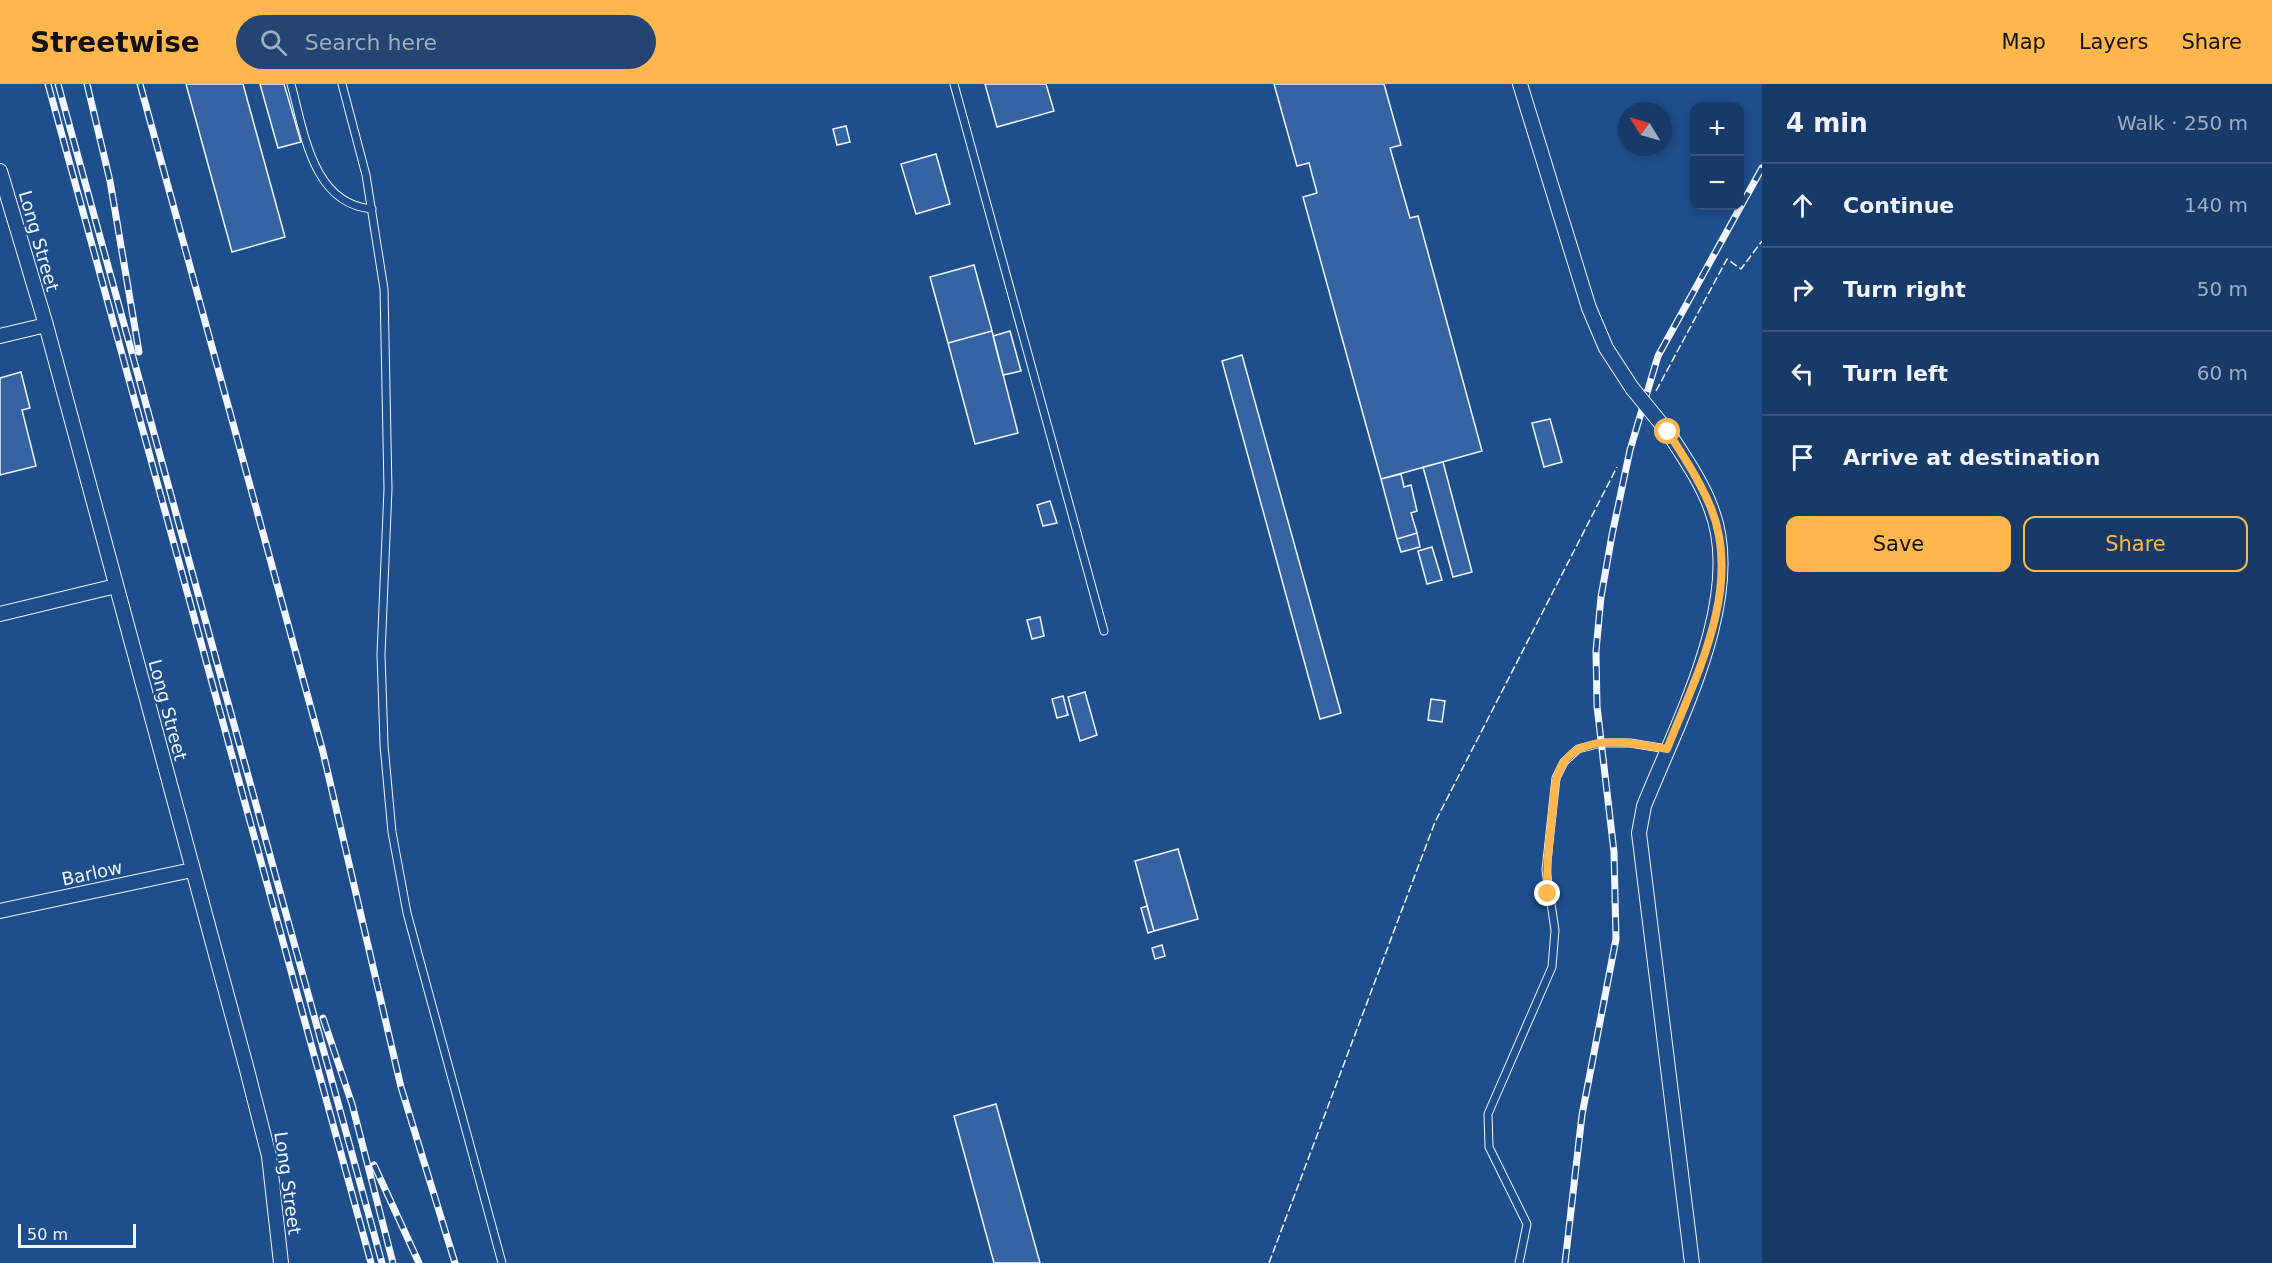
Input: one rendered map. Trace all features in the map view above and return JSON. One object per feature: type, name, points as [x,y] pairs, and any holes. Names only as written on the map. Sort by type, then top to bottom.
[{"type":"street","points":[[1520,84],[1589,308],[1606,348],[1632,388],[1668,432],[1694,473],[1712,509],[1721,553],[1718,599],[1711,637],[1644,806],[1640,843],[1692,1263]]},
{"type":"street","name":"Long Street","points":[[0,171],[46,325],[269,1156],[281,1263]]},
{"type":"street","points":[[0,336],[46,325]]},
{"type":"street","points":[[0,614],[116,586]]},
{"type":"street","name":"Barlow","points":[[0,912],[192,870]]},
{"type":"lane","points":[[291,84],[311,156],[320,176],[344,202],[372,209]]},
{"type":"lane","points":[[342,84],[366,175],[384,289],[388,489],[381,654],[384,745],[392,832],[407,913],[502,1263]]},
{"type":"lane","points":[[954,84],[1104,631]]},
{"type":"lane","points":[[1520,1263],[1527,1224],[1489,1147],[1488,1114],[1552,967],[1555,930],[1546,870],[1556,778],[1564,762],[1578,749],[1601,743],[1630,743],[1667,749]]},
{"type":"building","points":[[186,84],[243,84],[285,237],[232,252]]},
{"type":"building","points":[[260,84],[284,84],[301,142],[278,148]]},
{"type":"building","points":[[985,84],[1046,84],[1054,111],[997,127]]},
{"type":"building","points":[[1274,84],[1384,84],[1401,145],[1390,148],[1410,218],[1418,216],[1482,451],[1381,479],[1303,197],[1317,193],[1309,163],[1297,166]]},
{"type":"building","points":[[846,126],[850,142],[837,145],[833,129]]},
{"type":"building","points":[[936,154],[950,204],[916,214],[901,164]]},
{"type":"building","points":[[974,265],[992,331],[948,343],[930,277]]},
{"type":"building","points":[[992,331],[1018,433],[975,444],[948,343]]},
{"type":"building","points":[[1010,331],[1021,371],[1003,375],[993,336]]},
{"type":"building","points":[[1242,355],[1341,713],[1320,719],[1222,361]]},
{"type":"building","points":[[21,372],[30,408],[22,410],[36,466],[0,475],[0,378]]},
{"type":"building","points":[[1550,419],[1562,462],[1544,467],[1532,423]]},
{"type":"building","points":[[1443,462],[1472,572],[1453,577],[1423,467]]},
{"type":"building","points":[[1401,474],[1404,487],[1411,485],[1417,511],[1411,513],[1417,533],[1397,539],[1381,479]]},
{"type":"building","points":[[1050,501],[1057,523],[1043,526],[1037,505]]},
{"type":"building","points":[[1417,533],[1420,547],[1401,552],[1397,539]]},
{"type":"building","points":[[1432,547],[1442,580],[1427,584],[1418,551]]},
{"type":"building","points":[[1040,617],[1044,636],[1032,639],[1027,620]]},
{"type":"building","points":[[1085,692],[1097,735],[1080,741],[1068,697]]},
{"type":"building","points":[[1063,696],[1068,715],[1057,718],[1052,699]]},
{"type":"building","points":[[1431,699],[1445,701],[1442,722],[1428,720]]},
{"type":"building","points":[[1178,849],[1198,919],[1154,931],[1135,861]]},
{"type":"building","points":[[1147,906],[1154,931],[1148,933],[1141,908]]},
{"type":"building","points":[[1162,945],[1165,956],[1155,959],[1152,948]]},
{"type":"building","points":[[996,1104],[1040,1263],[994,1263],[954,1116]]},
{"type":"railway","points":[[48,84],[371,1263]]},
{"type":"railway","points":[[58,84],[382,1263]]},
{"type":"railway","points":[[87,84],[110,181],[139,352]]},
{"type":"railway","points":[[140,84],[323,752],[401,1087],[455,1263]]},
{"type":"railway","points":[[1565,1263],[1582,1115],[1616,939],[1614,852],[1597,706],[1596,651],[1601,597],[1612,535],[1630,450],[1658,356],[1762,168]]},
{"type":"railway","points":[[323,1018],[352,1104],[393,1263]]},
{"type":"railway","points":[[374,1165],[419,1263]]},
{"type":"fence","points":[[1656,391],[1727,259],[1741,269],[1762,241]]},
{"type":"fence","points":[[1269,1263],[1435,822],[1617,467]]},
{"type":"route","points":[[1548,894],[1546,870],[1556,778],[1564,762],[1578,749],[1601,743],[1630,743],[1667,749],[1711,637],[1718,599],[1721,553],[1712,509],[1694,473],[1668,432]]}]
